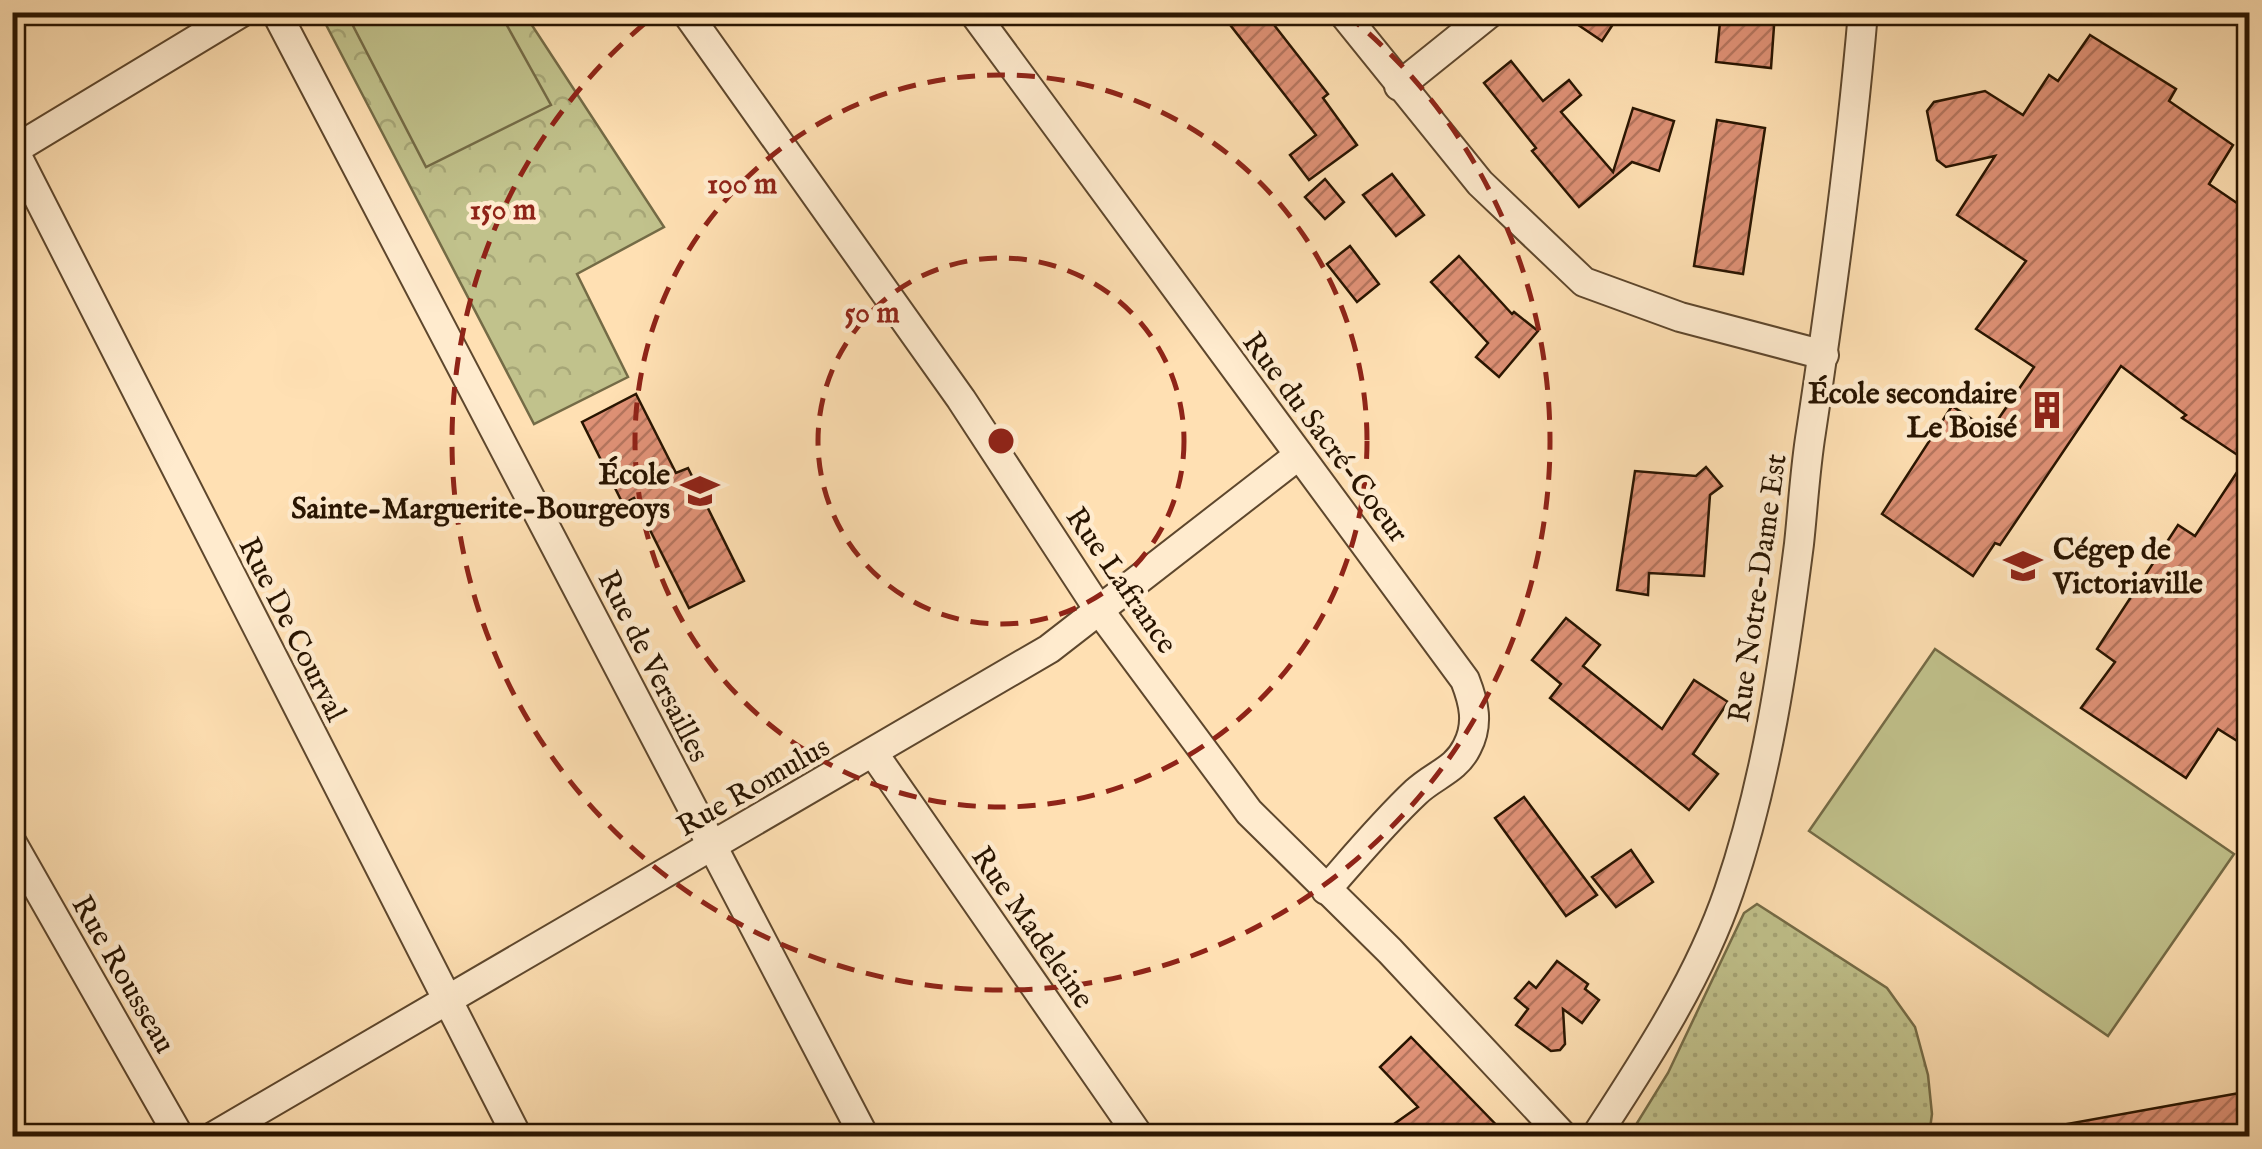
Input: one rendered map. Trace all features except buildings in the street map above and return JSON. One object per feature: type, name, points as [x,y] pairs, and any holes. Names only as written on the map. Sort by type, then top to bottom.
[{"type":"street","points":[[14,151],[242,12]]},
{"type":"street","name":"Rue de Versailles","points":[[276,12],[864,1136]]},
{"type":"street","name":"Rue Lafrance","points":[[686,12],[961,399],[1100,610],[1249,812],[1390,951],[1563,1136]]},
{"type":"street","name":"Rue du Sacré-Coeur","points":[[973,12],[1457,667],[1474,704],[1474,727],[1467,749],[1451,770],[1419,789],[1326,890]]},
{"type":"street","points":[[1342,12],[1480,183],[1584,282],[1680,317],[1824,355]]},
{"type":"street","points":[[1399,86],[1491,12]]},
{"type":"street","name":"Rue Notre-Dame Est","points":[[1596,1136],[1648,1056],[1700,960],[1728,896],[1760,789],[1789,613],[1824,355],[1863,12]]},
{"type":"street","name":"Rue De Courval","points":[[14,151],[517,1136]]},
{"type":"street","name":"Rue Romulus","points":[[214,1136],[1050,649],[1299,455]]},
{"type":"street","name":"Rue Madeleine","points":[[874,754],[1139,1136]]},
{"type":"street","name":"Rue Rousseau","points":[[12,843],[179,1136]]},
{"type":"green space","points":[[333,12],[524,13],[664,227],[577,274],[628,377],[534,424],[323,19]]},
{"type":"green space","points":[[355,12],[500,13],[551,105],[426,167],[348,16]]},
{"type":"green space","points":[[1935,649],[2234,854],[2108,1036],[1809,831]]},
{"type":"green space","points":[[1757,904],[1887,988],[1915,1027],[1928,1075],[1932,1114],[1929,1136],[1629,1136],[1668,1073],[1744,913]]},
{"type":"place","name":"École secondaire Le Boisé","points":[[2047,410]]},
{"type":"place","name":"École Sainte-Marguerite-Bourgeoys","points":[[700,491]]},
{"type":"place","name":"Cégep de Victoriaville","points":[[2023,566]]}]
